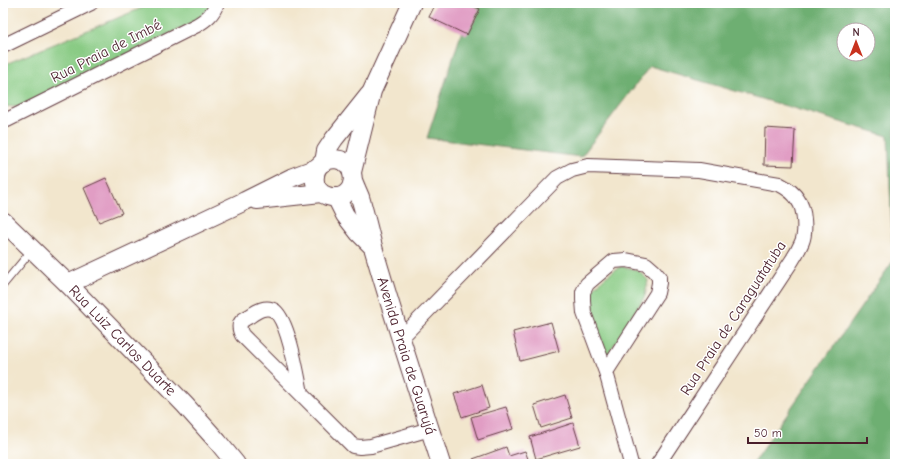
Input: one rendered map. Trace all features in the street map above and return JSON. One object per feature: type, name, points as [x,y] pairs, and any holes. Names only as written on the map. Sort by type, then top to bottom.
[{"type":"street","points":[[3,46],[91,3]]},
{"type":"street","name":"Rua Praia de Imbé","points":[[3,120],[7,120],[197,25],[210,16],[217,3]]},
{"type":"street","points":[[244,201],[344,194],[348,191],[353,176],[372,91],[412,3]]},
{"type":"street","points":[[329,195],[316,185],[315,176],[326,151],[334,139],[372,91]]},
{"type":"street","points":[[68,284],[332,159],[340,160],[348,164],[353,176]]},
{"type":"street","name":"Rua Praia de Caraguatatuba","points":[[401,338],[557,178],[572,170],[588,166],[699,170],[779,184],[789,189],[799,200],[803,212],[804,226],[802,242],[791,262],[658,464]]},
{"type":"street","name":"Avenida Praia de Guarujá","points":[[353,176],[373,247],[441,464]]},
{"type":"street","name":"Avenida Praia de Guarujá","points":[[329,195],[359,233],[373,247]]},
{"type":"street","name":"Rua Luiz Carlos Duarte","points":[[3,221],[68,284],[185,405],[236,464]]},
{"type":"street","points":[[606,372],[657,293],[659,277],[646,264],[626,260],[614,261],[587,284],[583,292],[584,313],[606,372],[631,464]]},
{"type":"street","points":[[301,393],[289,340],[281,318],[274,310],[262,309],[242,321],[240,330],[242,336],[301,393],[352,446],[371,446],[430,429]]},
{"type":"lane","points":[[3,285],[32,250]]},
{"type":"green space","points":[[154,3],[217,3],[213,13],[18,107],[3,106],[3,65]]},
{"type":"green space","points":[[471,3],[895,3],[895,464],[752,464],[893,261],[888,136],[650,66],[581,157],[427,138]]},
{"type":"green space","points":[[621,266],[638,270],[648,280],[645,296],[607,356],[588,308],[589,293],[604,278]]},
{"type":"building","points":[[436,3],[468,3],[480,9],[467,35],[429,17]]},
{"type":"building","points":[[765,128],[795,130],[793,166],[764,165]]},
{"type":"building","points":[[106,178],[122,213],[99,222],[84,188]]},
{"type":"building","points":[[551,322],[559,351],[520,361],[513,332]]},
{"type":"building","points":[[482,385],[489,408],[462,417],[454,394]]},
{"type":"building","points":[[565,395],[572,418],[541,428],[534,405]]},
{"type":"building","points":[[506,407],[513,429],[478,440],[471,417]]},
{"type":"building","points":[[573,423],[580,446],[536,459],[530,437]]},
{"type":"building","points":[[506,447],[509,456],[525,451],[530,464],[475,464],[473,459]]}]
